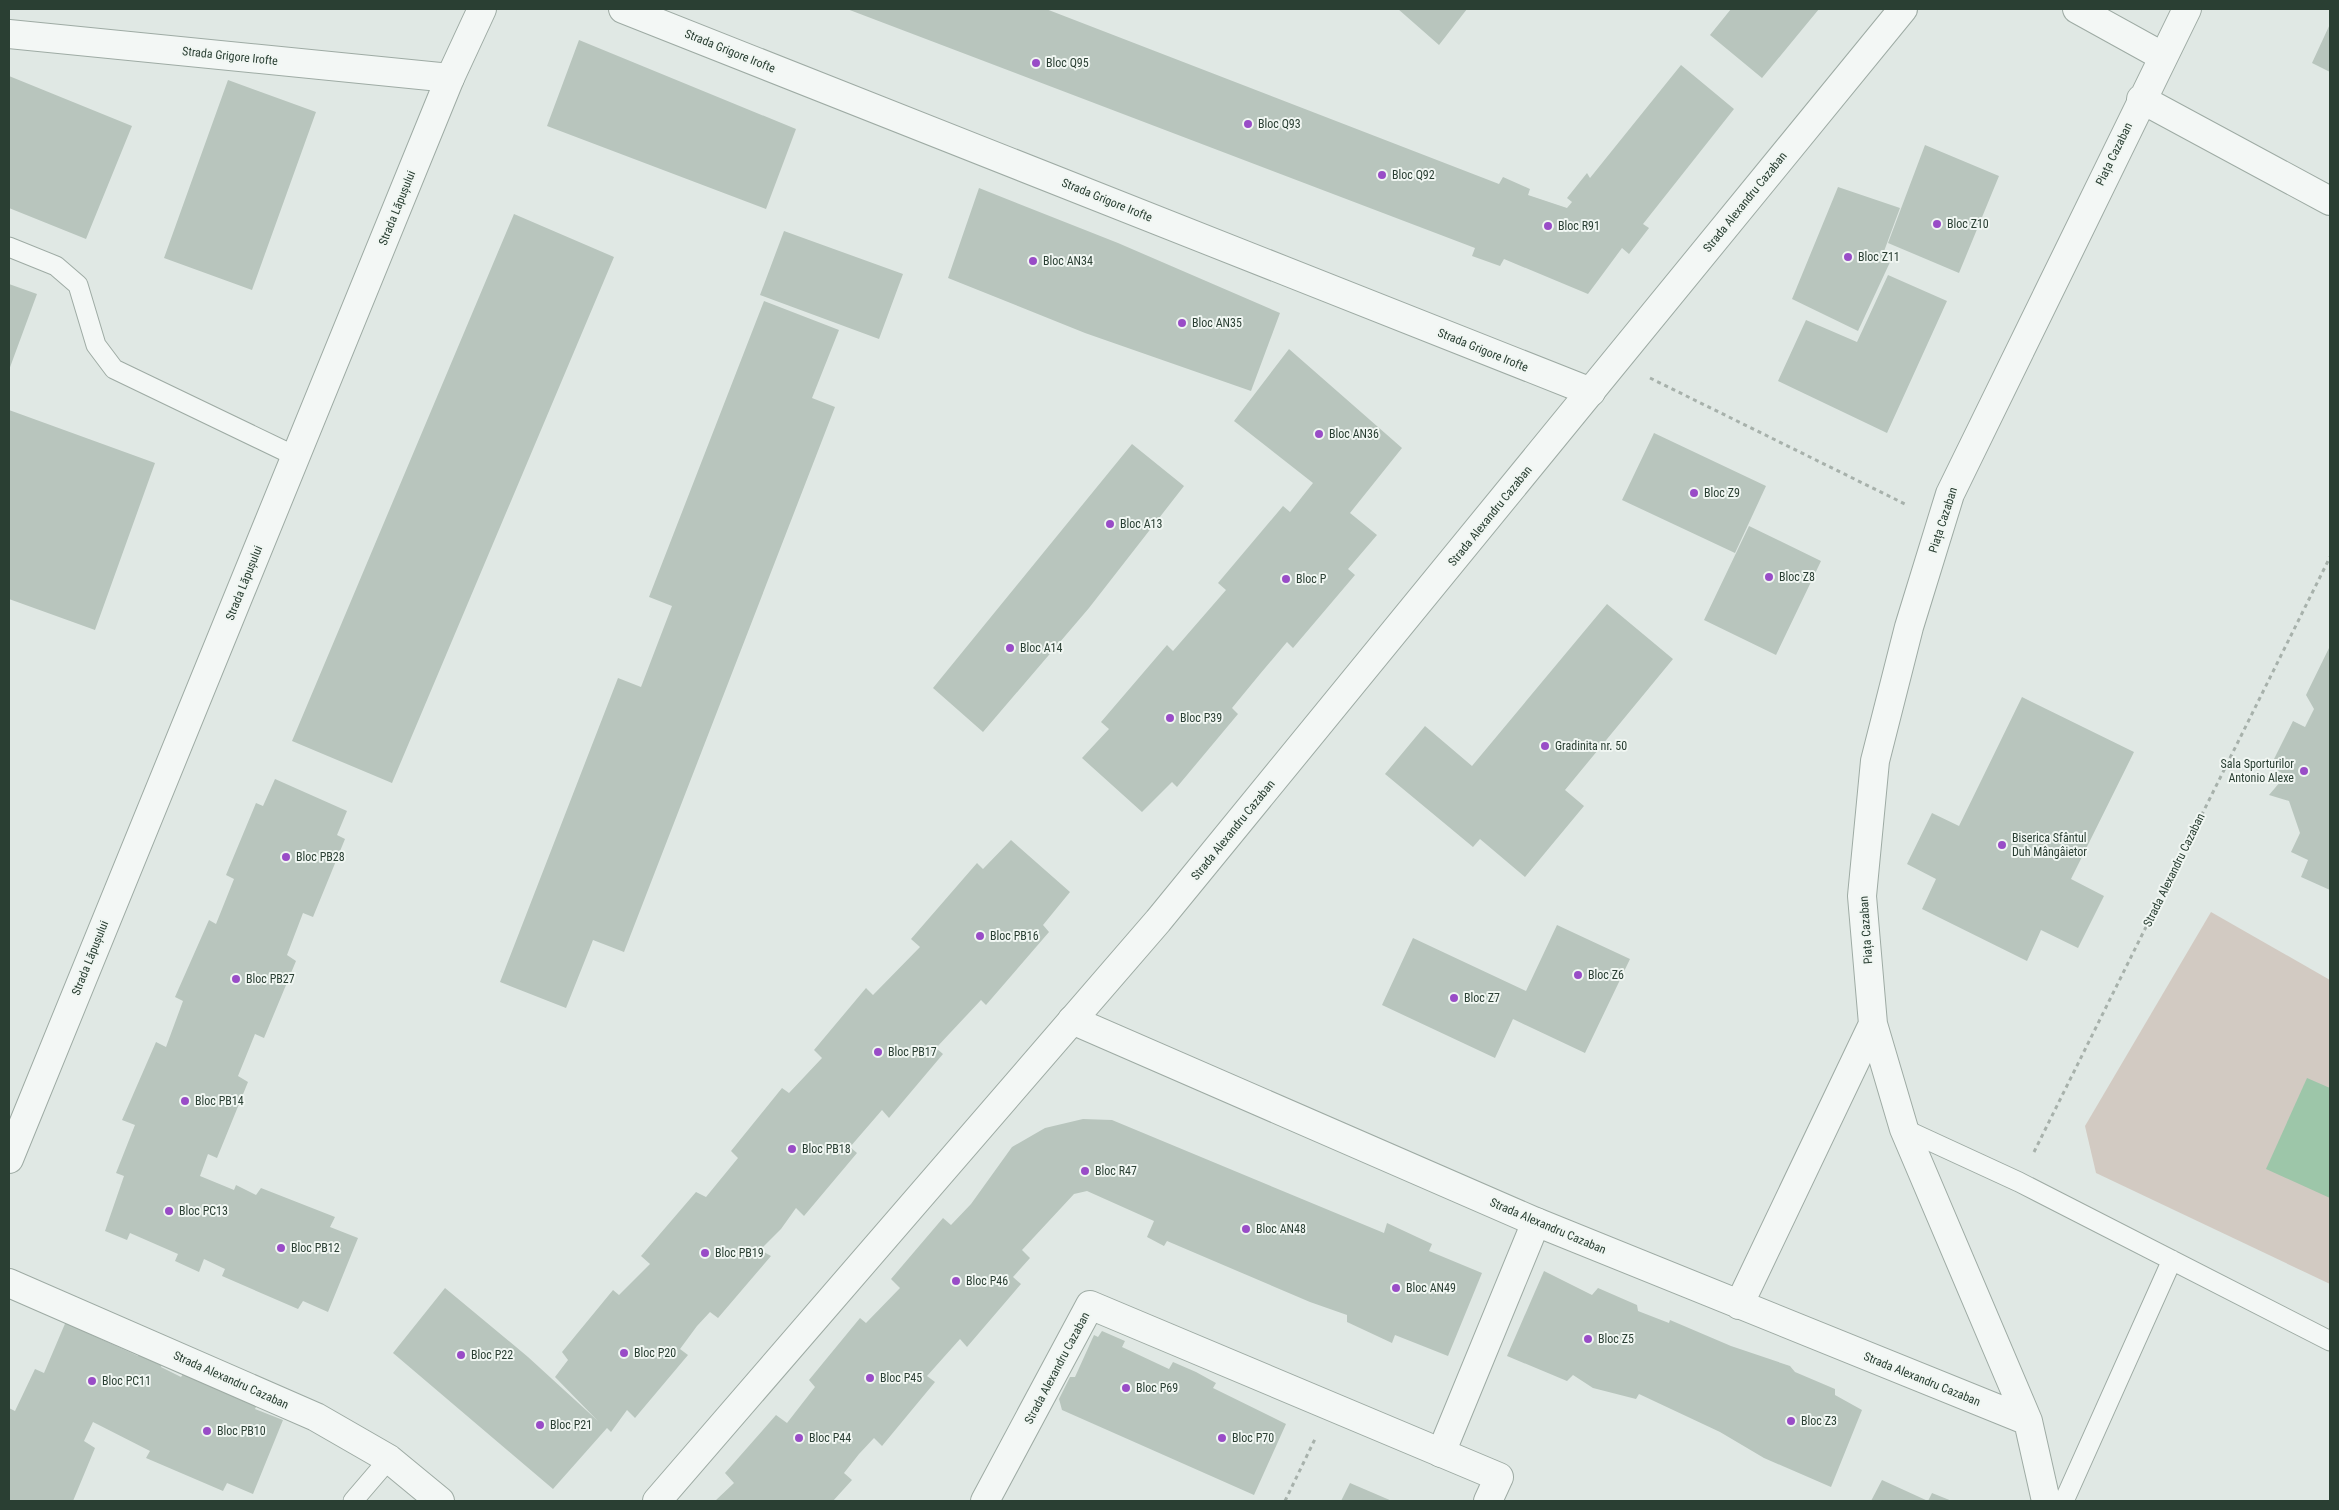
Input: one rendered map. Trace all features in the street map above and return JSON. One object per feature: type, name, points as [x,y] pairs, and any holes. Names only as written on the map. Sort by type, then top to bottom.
[{"type":"street","name":"Strada Lăpușului","points":[[9,1160],[450,78],[482,9]]},
{"type":"street","name":"Strada Grigore Irofte","points":[[622,9],[1591,392]]},
{"type":"street","name":"Strada Alexandru Cazaban","points":[[657,1501],[1158,921],[1903,9]]},
{"type":"street","points":[[2077,9],[2162,56],[2187,9]]},
{"type":"street","name":"Strada Grigore Irofte","points":[[9,34],[450,78]]},
{"type":"street","name":"Piața Cazaban","points":[[1873,1024],[1862,896],[1875,761],[1909,627],[1950,494],[2162,56]]},
{"type":"street","points":[[2141,98],[2330,201]]},
{"type":"street","name":"Strada Alexandru Cazaban","points":[[1072,1020],[1536,1222],[2028,1421]]},
{"type":"street","points":[[1873,1024],[1904,1129],[2028,1421],[2046,1501]]},
{"type":"street","points":[[1739,1305],[1873,1024]]},
{"type":"street","points":[[1441,1453],[1536,1222]]},
{"type":"street","name":"Strada Alexandru Cazaban","points":[[9,1283],[316,1417],[389,1459],[440,1501]]},
{"type":"street","name":"Strada Alexandru Cazaban","points":[[985,1501],[1090,1305],[1441,1453],[1494,1489]]},
{"type":"lane","points":[[9,247],[56,266],[78,285],[96,345],[114,368],[296,456]]},
{"type":"lane","points":[[1904,1129],[2019,1182],[2330,1341]]},
{"type":"lane","points":[[2064,1501],[2172,1260]]},
{"type":"lane","points":[[353,1501],[389,1459]]},
{"type":"path","points":[[1616,361],[1941,521]]},
{"type":"path","name":"Strada Alexandru Cazaban","points":[[2019,1182],[2330,557]]},
{"type":"path","points":[[1285,1501],[1330,1406]]},
{"type":"shaded area","points":[[2211,912],[2330,980],[2330,1284],[2096,1173],[2085,1126]]},
{"type":"shaded area","points":[[2307,1078],[2330,1088],[2330,1198],[2266,1169]]},
{"type":"building","points":[[847,9],[1046,9],[1499,184],[1503,177],[1530,189],[1528,195],[1567,208],[1572,202],[1567,198],[1587,173],[1590,178],[1681,65],[1734,109],[1643,224],[1649,228],[1629,254],[1622,248],[1588,294],[1504,259],[1500,266],[1472,256],[1475,248]]},
{"type":"building","points":[[1398,9],[1467,9],[1439,45]]},
{"type":"building","points":[[1731,9],[1819,9],[1762,78],[1710,35]]},
{"type":"building","points":[[2330,24],[2330,72],[2312,63]]},
{"type":"building","points":[[579,40],[796,129],[766,209],[547,126]]},
{"type":"building","points":[[9,76],[132,126],[86,239],[9,208]]},
{"type":"building","points":[[228,80],[316,112],[252,290],[164,258]]},
{"type":"building","name":"Bloc Z10","points":[[1925,145],[1999,176],[1959,273],[1888,243]]},
{"type":"building","name":"Bloc Z11","points":[[1838,187],[1900,208],[1883,254],[1891,260],[1858,331],[1792,299]]},
{"type":"building","points":[[979,188],[1118,243],[1280,313],[1251,391],[1085,333],[948,278]]},
{"type":"building","points":[[514,214],[614,257],[392,783],[292,741]]},
{"type":"building","points":[[784,231],[903,274],[879,339],[760,295]]},
{"type":"building","points":[[1888,275],[1947,301],[1887,433],[1778,381],[1806,320],[1857,342]]},
{"type":"building","points":[[9,284],[37,294],[9,370]]},
{"type":"building","points":[[764,301],[839,330],[812,398],[835,407],[624,952],[593,940],[566,1008],[500,982],[618,678],[641,687],[672,606],[649,597]]},
{"type":"building","points":[[1289,349],[1402,448],[1350,513],[1377,535],[1348,569],[1355,575],[1293,648],[1287,642],[1260,674],[1232,708],[1238,714],[1177,787],[1172,782],[1142,812],[1082,758],[1109,729],[1101,722],[1167,645],[1173,651],[1226,590],[1218,583],[1283,506],[1290,512],[1313,483],[1234,421]]},
{"type":"building","points":[[9,410],[155,463],[95,630],[9,599]]},
{"type":"building","name":"Bloc Z9","points":[[1654,433],[1766,486],[1735,553],[1622,500]]},
{"type":"building","points":[[1132,444],[1184,486],[1089,608],[983,732],[933,688]]},
{"type":"building","name":"Bloc Z8","points":[[1749,526],[1821,561],[1776,655],[1704,620]]},
{"type":"building","name":"Gradinita nr. 50","points":[[1607,604],[1673,659],[1565,790],[1584,806],[1525,877],[1480,839],[1473,847],[1385,774],[1425,726],[1472,766]]},
{"type":"building","name":"Sala Sporturilor Antonio Alexe","points":[[2330,646],[2330,890],[2301,877],[2308,860],[2291,852],[2300,833],[2289,801],[2269,795],[2286,775],[2270,767],[2293,721],[2305,727],[2314,709],[2306,695]]},
{"type":"building","name":"Biserica Sfântul Duh Mângâietor","points":[[2022,697],[2134,752],[2071,879],[2104,896],[2078,948],[2041,930],[2027,961],[1922,909],[1936,879],[1907,864],[1932,813],[1959,826]]},
{"type":"building","points":[[275,779],[347,811],[337,835],[345,839],[313,917],[303,913],[287,955],[296,961],[264,1038],[255,1034],[238,1076],[248,1082],[217,1158],[208,1154],[200,1176],[234,1190],[236,1185],[256,1195],[261,1188],[335,1217],[330,1227],[358,1238],[328,1312],[303,1301],[298,1309],[222,1276],[225,1269],[204,1259],[199,1272],[175,1261],[178,1254],[130,1233],[127,1240],[105,1231],[124,1176],[116,1173],[135,1125],[122,1120],[156,1042],[166,1047],[183,1001],[175,997],[209,920],[216,924],[234,879],[226,875],[256,803],[263,806]]},
{"type":"building","points":[[1011,840],[1070,892],[1043,925],[1049,932],[986,1005],[981,1000],[936,1048],[943,1054],[889,1118],[882,1110],[850,1147],[857,1153],[804,1216],[796,1208],[781,1229],[760,1250],[771,1256],[718,1318],[710,1312],[697,1326],[680,1349],[688,1355],[635,1418],[627,1410],[611,1432],[607,1428],[553,1489],[393,1353],[445,1288],[528,1357],[598,1421],[555,1377],[568,1360],[562,1352],[613,1290],[619,1295],[650,1264],[641,1256],[696,1192],[706,1197],[738,1158],[731,1151],[782,1088],[789,1093],[822,1058],[814,1050],[866,988],[873,995],[920,947],[911,939],[977,863],[983,869]]},
{"type":"building","points":[[1557,925],[1630,959],[1585,1053],[1513,1019],[1495,1058],[1382,1005],[1413,938],[1526,991]]},
{"type":"building","points":[[1083,1119],[1112,1120],[1384,1233],[1387,1223],[1432,1244],[1429,1251],[1482,1273],[1448,1356],[1395,1335],[1392,1343],[1347,1322],[1347,1315],[1310,1302],[1167,1241],[1164,1246],[1147,1237],[1154,1221],[1087,1191],[1074,1194],[1022,1250],[1030,1258],[1013,1277],[1021,1284],[967,1347],[960,1339],[927,1376],[935,1382],[882,1446],[874,1438],[859,1454],[844,1473],[852,1480],[833,1501],[715,1501],[734,1483],[725,1473],[776,1415],[787,1423],[815,1387],[809,1380],[860,1318],[866,1323],[900,1288],[891,1279],[943,1218],[951,1225],[971,1204],[1012,1147],[1045,1128]]},
{"type":"building","points":[[1544,1271],[1592,1295],[1598,1288],[1637,1305],[1638,1311],[1669,1323],[1670,1320],[1731,1346],[1790,1366],[1795,1372],[1835,1389],[1835,1395],[1862,1410],[1831,1487],[1764,1458],[1720,1432],[1639,1394],[1636,1399],[1593,1388],[1573,1375],[1567,1381],[1507,1356]]},
{"type":"building","points":[[67,1319],[93,1331],[92,1335],[138,1356],[140,1351],[163,1361],[161,1367],[181,1377],[186,1370],[260,1399],[255,1409],[283,1420],[253,1494],[227,1483],[223,1491],[146,1458],[150,1451],[93,1422],[84,1441],[95,1448],[73,1501],[9,1501],[9,1408],[15,1411],[35,1369],[44,1373]]},
{"type":"building","points":[[1102,1331],[1125,1341],[1122,1347],[1169,1369],[1173,1362],[1196,1372],[1216,1383],[1213,1388],[1286,1424],[1254,1495],[1062,1410],[1059,1399],[1070,1377],[1075,1377],[1094,1335],[1098,1337]]},
{"type":"building","points":[[1882,1480],[1928,1501],[1871,1501]]},
{"type":"building","points":[[1350,1483],[1392,1501],[1341,1501]]},
{"type":"building","points":[[1932,1493],[1952,1501],[1928,1501]]},
{"type":"place","name":"Bloc Q95","points":[[1036,63]]},
{"type":"place","name":"Bloc Q93","points":[[1248,124]]},
{"type":"place","name":"Bloc Q92","points":[[1382,175]]},
{"type":"place","name":"Bloc Z10","points":[[1937,224]]},
{"type":"place","name":"Bloc R91","points":[[1548,226]]},
{"type":"place","name":"Bloc Z11","points":[[1848,257]]},
{"type":"place","name":"Bloc AN34","points":[[1033,261]]},
{"type":"place","name":"Bloc AN35","points":[[1182,323]]},
{"type":"place","name":"Bloc AN36","points":[[1319,434]]},
{"type":"place","name":"Bloc Z9","points":[[1694,493]]},
{"type":"place","name":"Bloc A13","points":[[1110,524]]},
{"type":"place","name":"Bloc Z8","points":[[1769,577]]},
{"type":"place","name":"Bloc P","points":[[1286,579]]},
{"type":"place","name":"Bloc A14","points":[[1010,648]]},
{"type":"place","name":"Bloc P39","points":[[1170,718]]},
{"type":"place","name":"Gradinita nr. 50","points":[[1545,746]]},
{"type":"place","name":"Sala Sporturilor Antonio Alexe","points":[[2304,771]]},
{"type":"place","name":"Biserica Sfântul Duh Mângâietor","points":[[2002,845]]},
{"type":"place","name":"Bloc PB28","points":[[286,857]]},
{"type":"place","name":"Bloc PB16","points":[[980,936]]},
{"type":"place","name":"Bloc Z6","points":[[1578,975]]},
{"type":"place","name":"Bloc PB27","points":[[236,979]]},
{"type":"place","name":"Bloc Z7","points":[[1454,998]]},
{"type":"place","name":"Bloc PB17","points":[[878,1052]]},
{"type":"place","name":"Bloc PB14","points":[[185,1101]]},
{"type":"place","name":"Bloc PB18","points":[[792,1149]]},
{"type":"place","name":"Bloc R47","points":[[1085,1171]]},
{"type":"place","name":"Bloc PC13","points":[[169,1211]]},
{"type":"place","name":"Bloc AN48","points":[[1246,1229]]},
{"type":"place","name":"Bloc PB12","points":[[281,1248]]},
{"type":"place","name":"Bloc PB19","points":[[705,1253]]},
{"type":"place","name":"Bloc P46","points":[[956,1281]]},
{"type":"place","name":"Bloc AN49","points":[[1396,1288]]},
{"type":"place","name":"Bloc Z5","points":[[1588,1339]]},
{"type":"place","name":"Bloc P20","points":[[624,1353]]},
{"type":"place","name":"Bloc P22","points":[[461,1355]]},
{"type":"place","name":"Bloc P45","points":[[870,1378]]},
{"type":"place","name":"Bloc PC11","points":[[92,1381]]},
{"type":"place","name":"Bloc P69","points":[[1126,1388]]},
{"type":"place","name":"Bloc Z3","points":[[1791,1421]]},
{"type":"place","name":"Bloc P21","points":[[540,1425]]},
{"type":"place","name":"Bloc PB10","points":[[207,1431]]},
{"type":"place","name":"Bloc P44","points":[[799,1438]]},
{"type":"place","name":"Bloc P70","points":[[1222,1438]]}]
